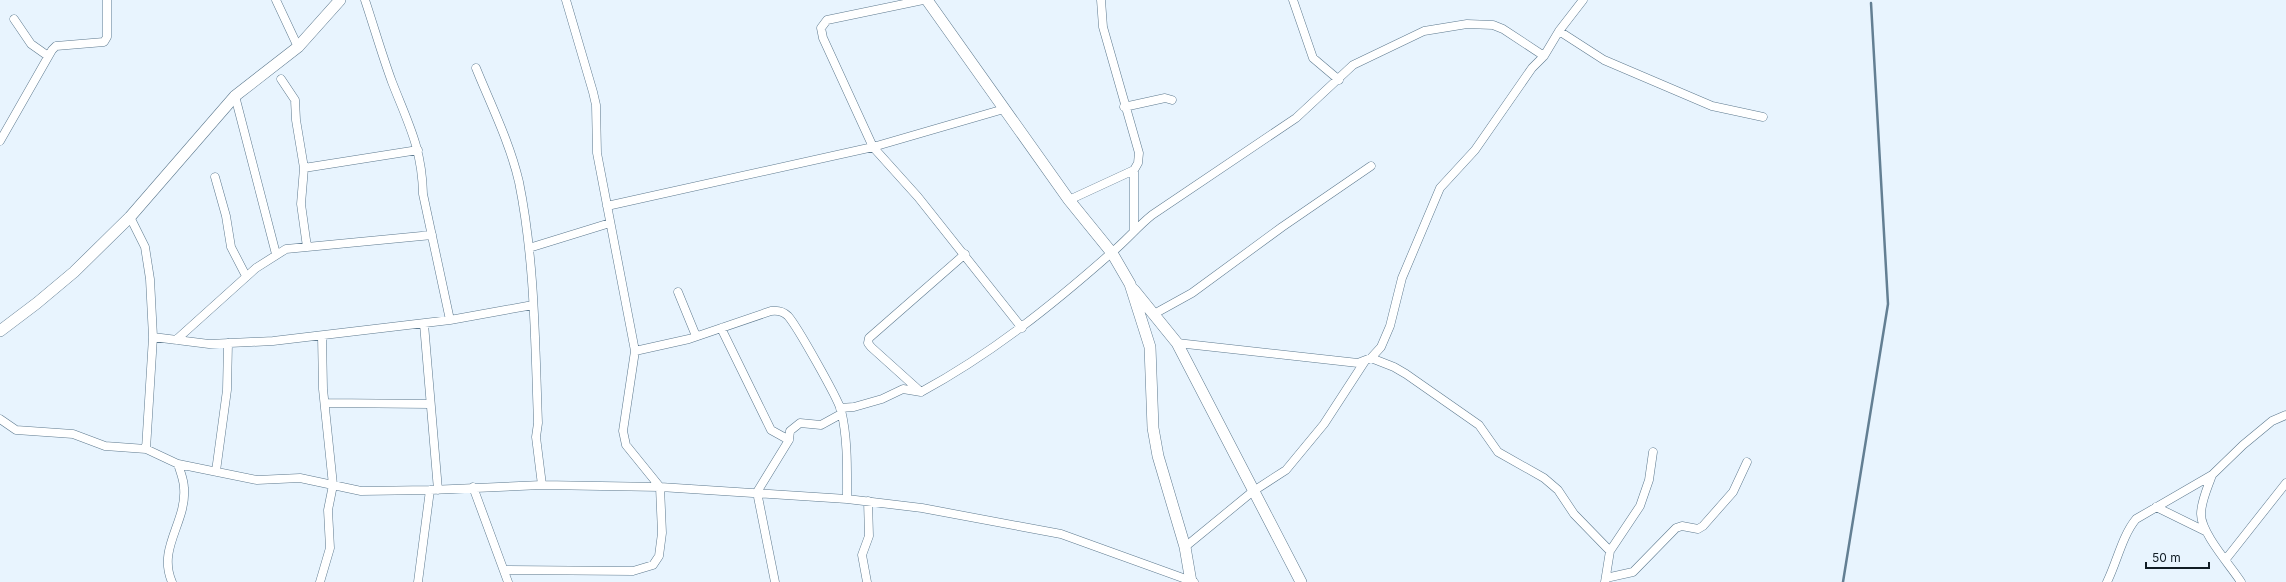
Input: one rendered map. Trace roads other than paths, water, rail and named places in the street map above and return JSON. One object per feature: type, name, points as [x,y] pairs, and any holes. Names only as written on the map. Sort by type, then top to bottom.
[{"type":"street","points":[[0,141],[48,56],[56,46],[104,42],[107,36],[107,0]]},
{"type":"street","points":[[276,0],[298,47]]},
{"type":"street","points":[[0,332],[37,304],[74,272],[130,217],[235,96],[298,47],[340,0]]},
{"type":"street","points":[[365,0],[392,81],[418,150],[423,194],[450,320]]},
{"type":"street","points":[[504,570],[633,571],[653,565],[659,556],[662,534],[660,487],[626,444],[623,431],[635,351],[597,153],[593,92],[566,0]]},
{"type":"street","points":[[923,0],[827,20],[822,28],[823,38],[873,147],[918,197],[965,254],[1022,328]]},
{"type":"street","points":[[927,0],[1069,200],[1112,253],[1130,284],[1177,343],[1252,492],[1301,582]]},
{"type":"street","points":[[1101,0],[1103,27],[1124,107],[1139,153],[1138,163],[1134,170],[1134,230]]},
{"type":"street","points":[[1293,0],[1313,58],[1338,80]]},
{"type":"street","points":[[1185,547],[1252,492],[1286,470],[1324,424],[1368,360],[1381,347],[1402,278],[1440,188],[1475,150],[1532,68],[1544,56],[1559,31],[1583,0]]},
{"type":"street","points":[[14,19],[31,44],[48,56]]},
{"type":"street","points":[[775,582],[757,492],[789,440],[790,431],[800,422],[821,425],[841,411],[875,401],[903,389],[921,392],[1022,328],[1112,253],[1134,230],[1182,194],[1296,118],[1353,65],[1366,58],[1424,31],[1467,24],[1493,25],[1503,28],[1544,56]]},
{"type":"street","points":[[1559,31],[1604,60],[1712,106],[1764,117]]},
{"type":"street","points":[[476,68],[504,137],[518,181],[529,248],[538,424],[536,437],[542,484]]},
{"type":"street","points":[[281,79],[295,100],[296,120],[304,168],[301,204],[307,247]]},
{"type":"street","points":[[235,96],[276,254]]},
{"type":"street","points":[[1124,107],[1165,98],[1172,100]]},
{"type":"street","points":[[606,206],[873,147],[1004,109]]},
{"type":"street","points":[[304,168],[418,150]]},
{"type":"street","points":[[1154,314],[1192,292],[1282,226],[1371,166]]},
{"type":"street","points":[[1069,200],[1134,170]]},
{"type":"street","points":[[214,177],[226,216],[231,247],[246,276]]},
{"type":"street","points":[[130,217],[145,247],[148,262],[152,338],[146,449]]},
{"type":"street","points":[[529,248],[610,223]]},
{"type":"street","points":[[176,340],[246,276],[276,254],[286,249],[432,236]]},
{"type":"street","points":[[921,392],[871,347],[868,343],[869,338],[965,254]]},
{"type":"street","points":[[1130,284],[1150,347],[1153,428],[1158,456],[1185,547],[1192,582]]},
{"type":"street","points":[[678,292],[696,336]]},
{"type":"street","points":[[152,338],[209,344],[425,328],[434,323],[533,305]]},
{"type":"street","points":[[635,351],[696,336],[771,311],[778,310],[783,313],[788,317],[804,343],[841,411],[848,457],[847,499]]},
{"type":"street","points":[[418,582],[434,490],[425,328]]},
{"type":"street","points":[[721,328],[771,430],[789,440]]},
{"type":"street","points":[[320,582],[330,548],[328,510],[333,485],[325,403],[322,336]]},
{"type":"street","points":[[216,471],[227,390],[228,343]]},
{"type":"street","points":[[1177,343],[1358,363],[1368,360],[1406,374],[1479,425],[1498,452],[1544,478],[1558,490],[1574,514],[1610,551]]},
{"type":"street","points":[[325,403],[430,404]]},
{"type":"street","points":[[2107,582],[2116,565],[2130,526],[2136,519],[2212,475],[2243,444],[2266,425],[2286,415]]},
{"type":"street","points":[[0,419],[16,430],[72,434],[105,446],[146,449],[178,464],[257,480],[300,478],[361,491],[434,490],[542,484],[660,487],[757,492],[847,499],[922,508],[1061,534],[1192,582]]},
{"type":"street","points":[[1653,452],[1649,480],[1640,506],[1610,551],[1605,580],[1634,572],[1676,528],[1682,526],[1698,529],[1703,526],[1733,492],[1747,462]]},
{"type":"street","points":[[172,582],[168,572],[167,555],[181,512],[184,488],[178,464]]},
{"type":"street","points":[[2212,475],[2203,500],[2201,514],[2205,531],[2241,582]]},
{"type":"street","points":[[2226,559],[2286,483]]},
{"type":"street","points":[[473,487],[508,582]]},
{"type":"street","points":[[867,582],[862,555],[869,536],[868,501]]},
{"type":"street","points":[[2156,507],[2205,531]]},
{"type":"waterway","points":[[1843,582],[1888,304],[1871,3]]}]
